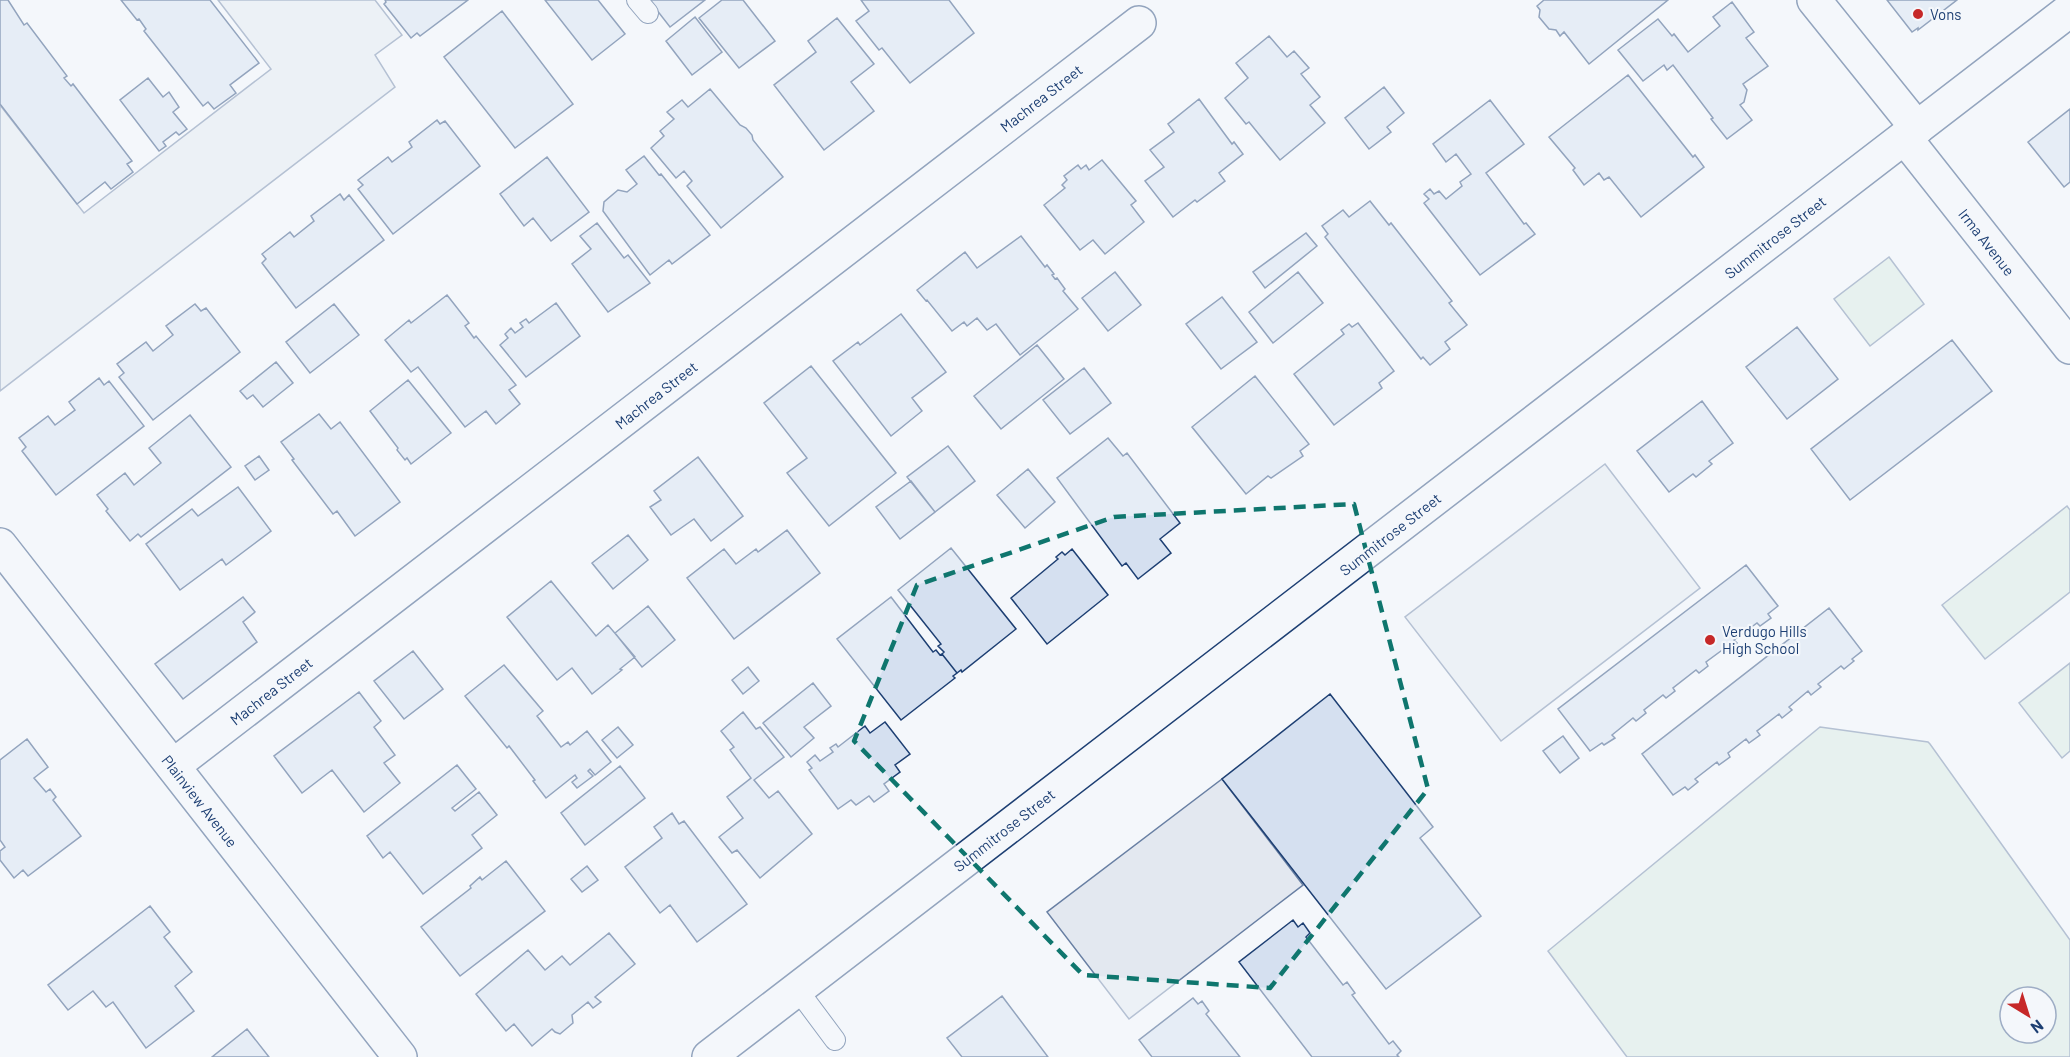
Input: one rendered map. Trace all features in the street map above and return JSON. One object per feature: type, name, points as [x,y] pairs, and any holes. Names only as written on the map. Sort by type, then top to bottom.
[{"type":"street","name":"Irma Avenue","points":[[1814,0],[2070,347]]},
{"type":"street","name":"Summitrose Street","points":[[709,1057],[2070,10]]},
{"type":"street","name":"Machrea Street","points":[[173,766],[1139,23]]},
{"type":"street","name":"Plainview Avenue","points":[[0,545],[400,1057]]},
{"type":"lane","points":[[797,989],[835,1040]]},
{"type":"highlighted area","points":[[1354,504],[1428,789],[1270,988],[1083,975],[854,741],[917,585],[1114,517]]},
{"type":"shaded area","points":[[218,0],[375,0],[402,35],[375,55],[395,87],[0,391],[0,105],[84,213],[271,69]]},
{"type":"shaded area","points":[[1889,257],[1924,304],[1870,346],[1834,299]]},
{"type":"shaded area","points":[[1605,464],[1700,588],[1501,741],[1405,617]]},
{"type":"shaded area","points":[[2067,506],[2070,510],[2070,592],[1985,659],[1942,605]]},
{"type":"shaded area","points":[[2070,663],[2070,751],[2062,758],[2019,703]]},
{"type":"shaded area","points":[[1820,727],[1928,742],[2070,940],[2070,1057],[1627,1057],[1548,951]]},
{"type":"shaded area","points":[[1222,779],[1303,885],[1129,1019],[1047,912]]},
{"type":"building","points":[[0,0],[8,0],[24,25],[27,23],[67,76],[64,78],[71,86],[73,84],[132,161],[127,164],[133,172],[111,189],[105,182],[77,204],[0,104]]},
{"type":"building","points":[[121,0],[210,0],[259,63],[230,85],[236,93],[214,109],[208,102],[203,106],[144,31],[146,29],[139,19],[137,20]]},
{"type":"building","points":[[385,0],[468,0],[420,36],[417,33],[411,38],[384,4]]},
{"type":"building","points":[[545,0],[598,0],[625,34],[592,60]]},
{"type":"building","points":[[649,0],[705,0],[670,27]]},
{"type":"building","points":[[722,0],[743,0],[775,41],[739,68],[699,18]]},
{"type":"building","points":[[861,0],[949,0],[974,33],[910,83],[882,48],[879,50],[856,21],[869,11]]},
{"type":"building","points":[[1544,0],[1668,0],[1589,64],[1564,32],[1560,36],[1556,30],[1549,29],[1539,17],[1540,10],[1537,6]]},
{"type":"building","name":"Vons","points":[[1887,0],[1957,0],[1918,30],[1918,28],[1912,32]]},
{"type":"building","points":[[1732,2],[1754,32],[1746,38],[1768,66],[1743,84],[1747,90],[1744,102],[1740,105],[1752,120],[1727,139],[1673,65],[1667,70],[1664,65],[1643,81],[1618,50],[1658,19],[1688,52],[1720,26],[1713,17]]},
{"type":"building","points":[[502,11],[573,104],[515,148],[444,57]]},
{"type":"building","points":[[695,17],[722,52],[692,75],[666,41]]},
{"type":"building","points":[[837,18],[874,64],[851,82],[874,111],[824,150],[774,85],[816,52],[808,41]]},
{"type":"building","points":[[1269,36],[1287,57],[1294,51],[1309,68],[1301,74],[1320,97],[1310,105],[1325,123],[1280,160],[1249,122],[1246,124],[1225,98],[1248,78],[1236,63]]},
{"type":"building","points":[[1628,75],[1693,157],[1695,155],[1704,167],[1641,217],[1609,177],[1604,180],[1599,173],[1584,185],[1573,170],[1575,168],[1549,137]]},
{"type":"building","points":[[148,78],[163,97],[169,92],[179,107],[173,112],[187,129],[179,135],[176,132],[163,142],[166,146],[159,151],[120,100]]},
{"type":"building","points":[[1384,87],[1404,113],[1387,127],[1391,132],[1369,149],[1345,118]]},
{"type":"building","points":[[710,89],[740,125],[752,135],[753,140],[783,177],[721,228],[687,186],[692,181],[684,171],[676,178],[651,148],[664,136],[660,131],[674,119],[667,112],[682,100],[688,107]]},
{"type":"building","points":[[1199,99],[1232,144],[1234,142],[1243,154],[1219,173],[1225,181],[1173,217],[1145,181],[1164,167],[1150,150],[1174,132],[1168,124]]},
{"type":"building","points":[[1490,100],[1524,144],[1486,173],[1524,224],[1526,223],[1535,234],[1480,275],[1424,203],[1429,199],[1424,194],[1430,189],[1434,194],[1439,191],[1446,199],[1462,186],[1460,182],[1471,174],[1456,154],[1446,162],[1433,144]]},
{"type":"building","points":[[2070,109],[2070,182],[2064,187],[2028,142]]},
{"type":"building","points":[[437,120],[440,124],[445,121],[480,166],[393,234],[358,189],[363,185],[358,180],[388,157],[392,162],[412,147],[409,142]]},
{"type":"building","points":[[644,156],[710,235],[672,264],[669,260],[650,275],[603,211],[604,202],[618,190],[627,192],[637,184],[626,170]]},
{"type":"building","points":[[547,157],[589,212],[551,241],[533,218],[524,226],[500,194]]},
{"type":"building","points":[[1102,160],[1136,201],[1131,205],[1144,222],[1105,254],[1093,240],[1080,250],[1044,205],[1065,188],[1062,185],[1067,180],[1064,176],[1078,165],[1081,169],[1086,165],[1089,170]]},
{"type":"building","points":[[340,194],[344,200],[349,195],[384,240],[296,308],[262,263],[266,259],[262,254],[290,232],[294,237],[314,221],[311,216]]},
{"type":"building","points":[[1370,201],[1389,225],[1391,223],[1452,301],[1449,303],[1467,325],[1445,342],[1450,349],[1430,365],[1423,357],[1421,359],[1325,237],[1328,234],[1322,226],[1343,210],[1349,217]]},
{"type":"building","points":[[597,223],[624,258],[628,255],[650,283],[608,312],[572,264],[591,249],[580,236]]},
{"type":"building","points":[[1306,233],[1317,246],[1265,288],[1253,272]]},
{"type":"building","points":[[1021,236],[1045,267],[1047,265],[1055,279],[1057,278],[1065,289],[1063,291],[1078,309],[1020,355],[996,324],[987,330],[977,318],[967,326],[964,322],[952,331],[917,290],[965,252],[977,268]]},
{"type":"building","points":[[1115,272],[1141,305],[1108,331],[1082,298]]},
{"type":"building","points":[[1298,272],[1323,303],[1273,343],[1249,312]]},
{"type":"building","points":[[447,295],[469,323],[465,326],[474,338],[476,336],[516,385],[509,390],[520,404],[496,424],[486,411],[465,427],[418,367],[411,372],[385,340],[409,320],[411,323]]},
{"type":"building","points":[[1222,297],[1257,342],[1221,369],[1186,324]]},
{"type":"building","points":[[556,303],[580,336],[526,377],[500,345],[508,338],[505,334],[511,328],[515,333],[523,327],[520,323],[526,319],[529,323]]},
{"type":"building","points":[[195,304],[201,311],[206,308],[240,352],[153,420],[119,377],[124,373],[117,364],[146,342],[153,351],[173,335],[166,326]]},
{"type":"building","points":[[334,304],[359,335],[310,373],[286,342]]},
{"type":"building","points":[[901,314],[946,372],[912,398],[922,411],[891,436],[833,361],[858,342],[860,345]]},
{"type":"building","points":[[1358,323],[1394,371],[1379,383],[1382,388],[1334,425],[1294,374],[1344,334],[1341,330],[1349,324],[1352,327]]},
{"type":"building","points":[[1797,327],[1838,379],[1787,419],[1746,367]]},
{"type":"building","points":[[1952,340],[1992,391],[1850,500],[1811,449]]},
{"type":"building","points":[[1037,345],[1064,379],[1001,429],[974,396]]},
{"type":"building","points":[[276,362],[293,383],[263,407],[253,395],[247,399],[240,391]]},
{"type":"building","points":[[811,366],[896,473],[829,526],[787,473],[807,458],[764,403]]},
{"type":"building","points":[[1084,368],[1111,403],[1070,434],[1043,400]]},
{"type":"building","points":[[1255,376],[1309,444],[1300,451],[1303,456],[1271,478],[1268,476],[1246,494],[1192,427]]},
{"type":"building","points":[[99,378],[104,385],[109,381],[144,426],[56,495],[22,451],[26,447],[19,438],[48,416],[55,425],[75,410],[69,402]]},
{"type":"building","points":[[408,380],[451,433],[411,464],[397,450],[398,448],[370,411]]},
{"type":"building","points":[[1702,401],[1733,443],[1709,461],[1712,464],[1696,477],[1693,474],[1669,492],[1637,451]]},
{"type":"building","points":[[319,414],[331,429],[340,422],[400,502],[355,536],[337,511],[333,514],[281,442]]},
{"type":"building","points":[[190,415],[231,467],[141,537],[138,534],[130,541],[106,511],[108,509],[97,495],[125,473],[134,485],[161,463],[149,448]]},
{"type":"building","points":[[1108,438],[1123,456],[1127,453],[1180,523],[1160,539],[1171,553],[1138,579],[1126,563],[1122,566],[1057,478]]},
{"type":"building","points":[[948,446],[975,481],[935,512],[907,477]]},
{"type":"building","points":[[259,456],[269,470],[255,480],[245,466]]},
{"type":"building","points":[[698,457],[743,516],[711,541],[694,519],[671,535],[650,507],[661,500],[654,491]]},
{"type":"building","points":[[1028,469],[1055,502],[1025,528],[997,495]]},
{"type":"building","points":[[911,481],[935,512],[900,539],[876,507]]},
{"type":"building","points":[[238,487],[271,531],[226,565],[222,559],[180,590],[146,544],[192,509],[198,516]]},
{"type":"building","points":[[787,530],[820,573],[734,639],[687,578],[724,549],[736,564],[756,549],[758,552]]},
{"type":"building","points":[[628,535],[648,560],[613,589],[592,563]]},
{"type":"building","points":[[951,548],[1016,629],[962,672],[961,670],[957,673],[942,654],[944,652],[938,646],[941,644],[898,590]]},
{"type":"building","points":[[1072,549],[1108,595],[1047,644],[1011,598],[1058,559],[1056,557],[1062,552],[1065,555]]},
{"type":"building","points":[[1746,565],[1778,606],[1768,614],[1771,618],[1760,626],[1757,623],[1734,640],[1737,643],[1727,651],[1725,648],[1706,662],[1708,666],[1699,673],[1696,670],[1673,688],[1675,691],[1666,698],[1663,695],[1644,710],[1646,713],[1636,721],[1633,718],[1612,735],[1615,738],[1590,751],[1558,709]]},
{"type":"building","points":[[551,581],[596,636],[608,625],[635,657],[592,694],[572,668],[557,680],[507,617]]},
{"type":"building","points":[[243,597],[255,612],[243,622],[257,642],[183,699],[155,664]]},
{"type":"building","points":[[891,597],[933,652],[936,650],[940,655],[942,654],[957,673],[953,676],[955,678],[901,720],[837,639]]},
{"type":"building","points":[[648,606],[675,640],[642,667],[615,633]]},
{"type":"building","points":[[1829,608],[1862,651],[1852,659],[1854,661],[1844,669],[1841,666],[1818,684],[1821,687],[1811,695],[1808,691],[1789,707],[1792,710],[1782,718],[1779,714],[1757,731],[1760,735],[1749,743],[1746,739],[1728,753],[1730,757],[1719,765],[1717,762],[1695,779],[1698,782],[1688,790],[1685,787],[1673,795],[1642,754]]},
{"type":"building","points":[[413,651],[443,689],[404,719],[374,681]]},
{"type":"building","points":[[504,665],[543,711],[537,716],[561,747],[568,742],[570,745],[587,731],[611,762],[595,775],[590,769],[588,771],[593,776],[577,788],[572,782],[577,778],[575,775],[546,798],[509,746],[507,748],[465,696]]},
{"type":"building","points":[[748,667],[759,681],[743,694],[732,680]]},
{"type":"building","points":[[813,683],[831,706],[804,727],[814,738],[791,757],[763,723]]},
{"type":"building","points":[[359,692],[381,721],[374,727],[395,755],[384,763],[400,783],[364,812],[332,770],[302,793],[274,756]]},
{"type":"building","points":[[1330,694],[1433,827],[1420,838],[1481,916],[1386,989],[1222,779]]},
{"type":"building","points":[[743,712],[756,729],[760,727],[784,757],[754,780],[769,798],[778,791],[812,834],[760,878],[737,850],[732,853],[719,837],[743,818],[727,797],[751,778],[730,750],[734,747],[721,731]]},
{"type":"building","points":[[885,722],[910,754],[895,765],[900,772],[884,784],[889,791],[874,802],[869,796],[856,805],[851,800],[838,809],[809,770],[812,768],[807,762],[815,755],[820,761],[833,752],[830,748],[836,744],[838,747],[865,726],[870,733]]},
{"type":"building","points":[[618,727],[633,745],[617,758],[602,740]]},
{"type":"building","points":[[1563,736],[1579,758],[1560,773],[1543,751]]},
{"type":"building","points":[[27,739],[48,767],[34,778],[46,792],[50,789],[56,797],[53,800],[81,836],[28,876],[23,870],[14,878],[0,860],[0,851],[5,847],[0,840],[0,760]]},
{"type":"building","points":[[457,765],[476,789],[452,808],[455,811],[479,792],[497,815],[472,835],[482,848],[423,894],[390,852],[383,858],[367,836]]},
{"type":"building","points":[[620,766],[645,798],[585,845],[561,813]]},
{"type":"building","points":[[672,813],[679,824],[684,821],[747,904],[697,942],[670,905],[660,913],[625,867],[662,838],[654,827]]},
{"type":"building","points":[[506,861],[545,911],[460,976],[421,927],[471,888],[470,886],[480,877],[482,880]]},
{"type":"building","points":[[587,866],[598,880],[582,892],[571,879]]},
{"type":"building","points":[[150,906],[170,932],[164,937],[192,972],[175,986],[194,1011],[146,1048],[113,1002],[106,1007],[93,991],[68,1010],[48,985]]},
{"type":"building","points":[[1293,920],[1298,927],[1303,923],[1310,933],[1306,937],[1343,985],[1347,982],[1355,993],[1352,995],[1389,1044],[1393,1041],[1401,1051],[1397,1055],[1399,1057],[1312,1057],[1239,962]]},
{"type":"building","points":[[609,933],[635,964],[595,997],[601,1002],[593,1008],[588,1002],[572,1015],[573,1023],[560,1034],[552,1029],[532,1046],[514,1024],[506,1031],[476,994],[528,950],[545,970],[562,956],[570,965]]},
{"type":"building","points":[[1002,996],[1048,1057],[962,1057],[947,1038]]},
{"type":"building","points":[[1193,998],[1198,1004],[1202,1001],[1209,1011],[1206,1014],[1240,1057],[1152,1057],[1139,1040]]},
{"type":"building","points":[[247,1029],[269,1057],[212,1057]]},
{"type":"place","name":"Vons","points":[[1918,14]]},
{"type":"place","name":"Verdugo Hills High School","points":[[1710,640]]}]
